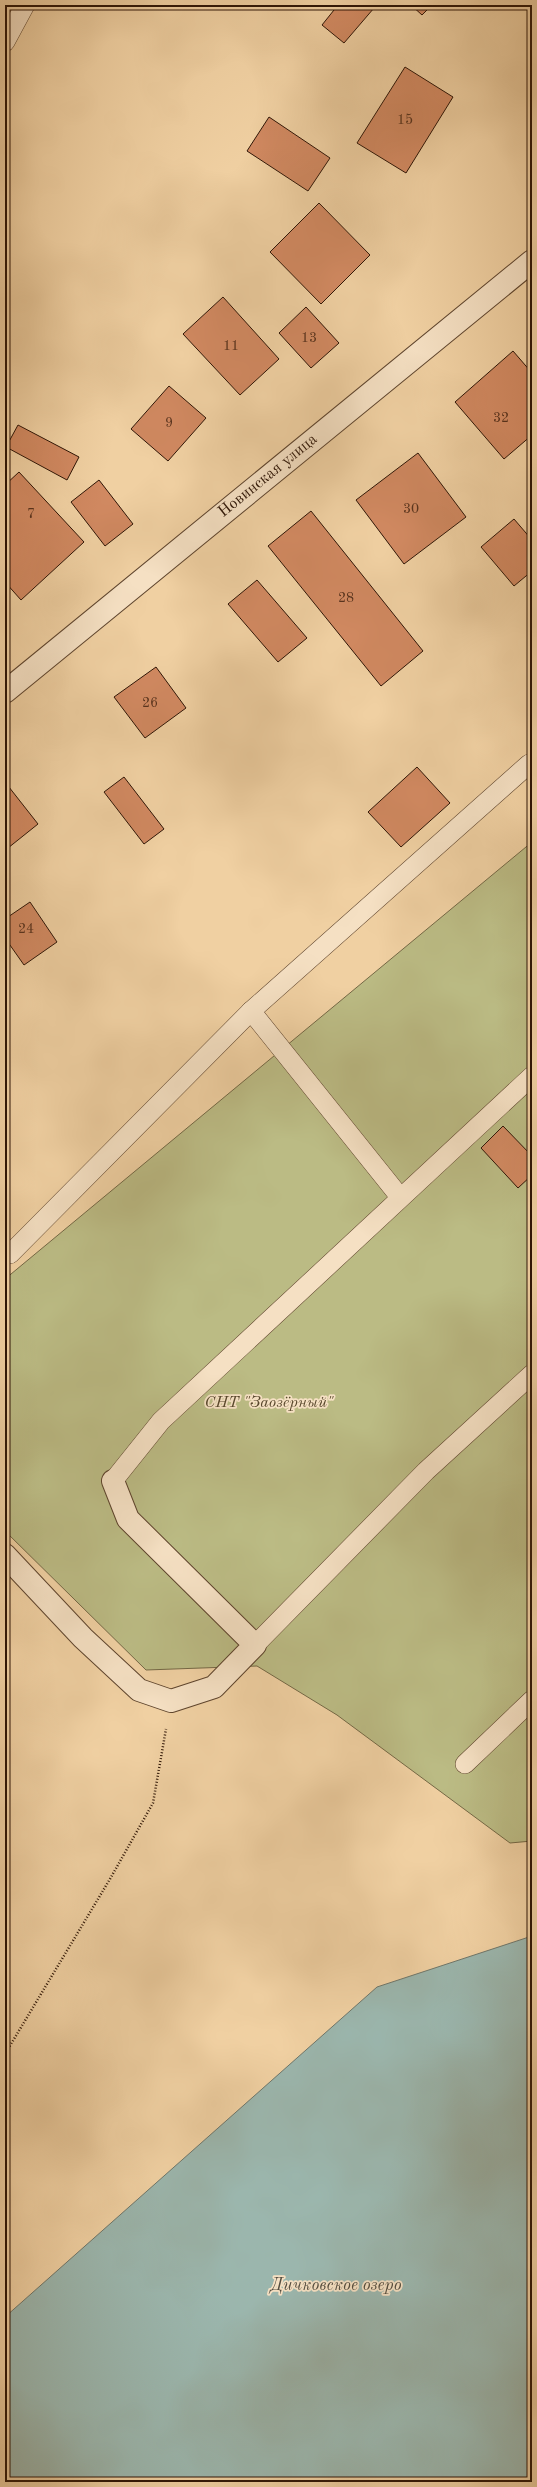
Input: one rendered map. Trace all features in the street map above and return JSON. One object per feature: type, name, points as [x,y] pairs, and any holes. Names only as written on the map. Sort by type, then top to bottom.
[{"type":"street","name":"Новинская улица","points":[[5,692],[532,261]]},
{"type":"street","points":[[5,1555],[83,1638],[139,1690],[171,1701],[214,1687],[256,1645],[128,1519],[113,1481]]},
{"type":"lane","points":[[5,42],[24,5]]},
{"type":"lane","points":[[10,1254],[251,1011],[529,764]]},
{"type":"lane","points":[[251,1011],[400,1197]]},
{"type":"lane","points":[[113,1481],[161,1420],[532,1076]]},
{"type":"lane","points":[[256,1645],[426,1472],[532,1374]]},
{"type":"lane","points":[[465,1764],[532,1700]]},
{"type":"path","points":[[5,2054],[110,1879],[153,1803],[171,1701]]},
{"type":"green space","name":"СНТ \"Заозёрный\"","points":[[532,842],[532,1841],[510,1843],[337,1715],[257,1666],[146,1670],[5,1531],[5,1279]]},
{"type":"water","name":"Дичковское озеро","points":[[532,1936],[532,2482],[5,2482],[5,2317],[377,1987]]},
{"type":"building","points":[[338,5],[371,5],[374,8],[344,43],[322,25]]},
{"type":"building","points":[[411,5],[432,5],[422,15]]},
{"type":"building","points":[[405,67],[453,97],[406,173],[357,143]]},
{"type":"building","points":[[269,117],[330,158],[308,191],[247,151]]},
{"type":"building","points":[[319,203],[370,255],[321,304],[270,252]]},
{"type":"building","points":[[223,297],[279,359],[240,395],[183,334]]},
{"type":"building","points":[[306,307],[339,343],[311,368],[279,333]]},
{"type":"building","points":[[513,351],[532,373],[532,435],[504,459],[455,402]]},
{"type":"building","points":[[169,386],[206,418],[168,461],[131,429]]},
{"type":"building","points":[[18,425],[79,457],[67,480],[6,447]]},
{"type":"building","points":[[418,453],[466,517],[404,564],[356,500]]},
{"type":"building","points":[[19,472],[84,542],[21,600],[5,582],[5,485]]},
{"type":"building","points":[[99,480],[133,524],[105,546],[71,502]]},
{"type":"building","points":[[311,511],[423,651],[381,686],[268,546]]},
{"type":"building","points":[[514,519],[532,540],[532,571],[514,586],[481,547]]},
{"type":"building","points":[[257,580],[307,638],[278,662],[228,604]]},
{"type":"building","points":[[156,667],[186,708],[145,738],[114,697]]},
{"type":"building","points":[[417,767],[450,803],[401,847],[368,812]]},
{"type":"building","points":[[124,777],[164,829],[144,844],[104,792]]},
{"type":"building","points":[[5,782],[38,824],[8,848],[5,845]]},
{"type":"building","points":[[30,902],[57,942],[24,965],[5,938],[5,919]]},
{"type":"building","points":[[503,1126],[532,1156],[532,1175],[518,1188],[481,1148]]}]
